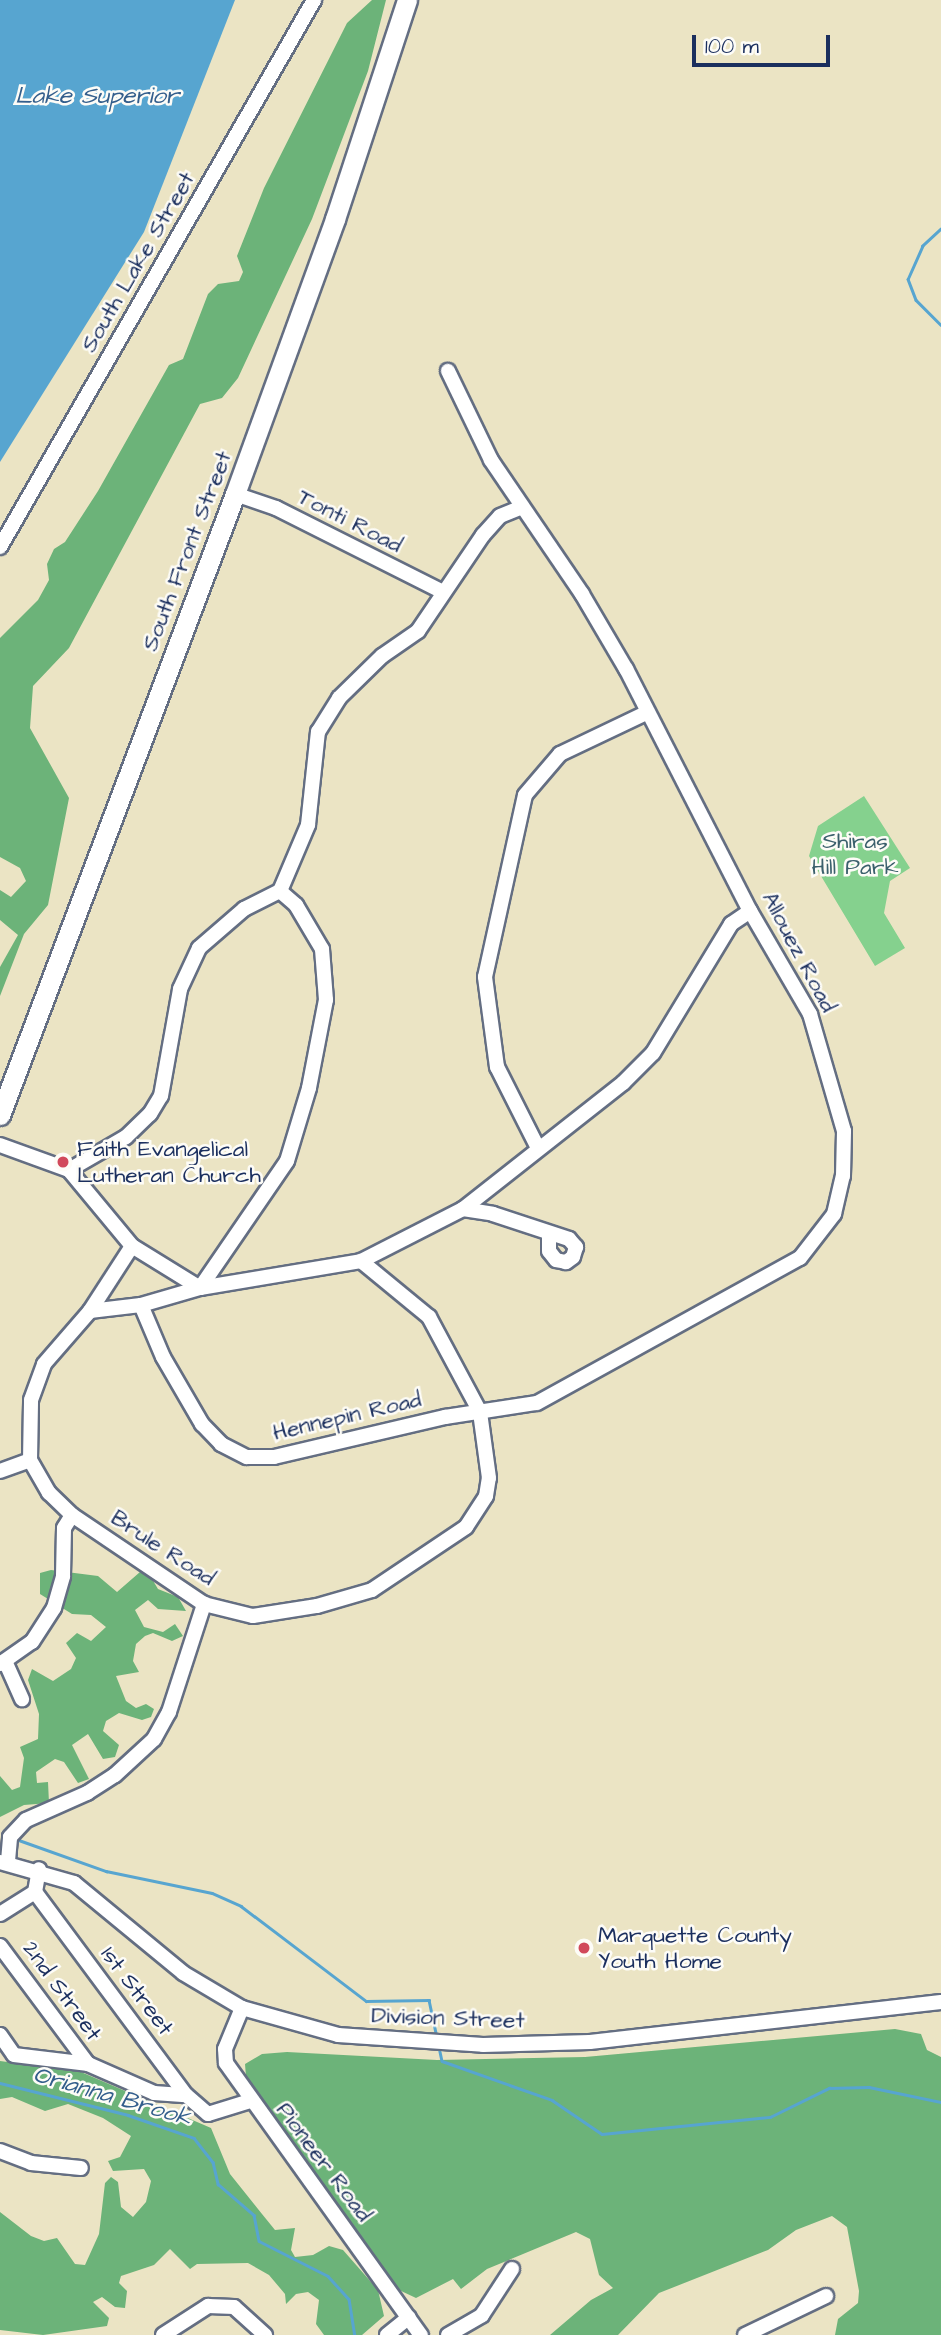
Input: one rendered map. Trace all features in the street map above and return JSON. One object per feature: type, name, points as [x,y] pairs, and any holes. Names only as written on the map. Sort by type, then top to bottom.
[{"type":"highway","name":"South Front Street","points":[[0,1115],[235,494],[335,219],[407,0]]},
{"type":"street","name":"South Lake Street","points":[[0,547],[314,0]]},
{"type":"street","name":"Allouez Road","points":[[448,371],[491,460],[582,594],[698,805],[750,911],[810,1014],[826,1061],[844,1131],[843,1176],[834,1214],[800,1258],[537,1403],[480,1412]]},
{"type":"street","name":"Tonti Road","points":[[235,494],[276,508],[443,592]]},
{"type":"street","points":[[69,1170],[126,1137],[150,1114],[161,1096],[180,989],[199,948],[244,909],[280,891],[308,825],[318,732],[339,698],[382,656],[418,631],[443,592],[500,516],[522,507]]},
{"type":"street","points":[[538,1148],[497,1067],[485,977],[525,795],[560,754],[646,713]]},
{"type":"street","points":[[200,1288],[287,1161],[309,1088],[326,1000],[322,949],[296,905],[280,891]]},
{"type":"street","points":[[90,1311],[141,1305],[200,1288],[361,1262],[463,1209],[623,1083],[653,1053],[731,924],[750,911]]},
{"type":"street","points":[[0,1145],[69,1170],[132,1246],[200,1288]]},
{"type":"street","points":[[463,1209],[549,1233]]},
{"type":"street","points":[[0,1471],[30,1460],[28,1421],[38,1379],[56,1346],[90,1311],[132,1246]]},
{"type":"street","name":"Brule Road","points":[[30,1460],[49,1493],[72,1515],[204,1604],[253,1616],[317,1606],[372,1591],[466,1527],[486,1496],[489,1456],[480,1412],[429,1317],[361,1262]]},
{"type":"street","name":"Hennepin Road","points":[[141,1305],[163,1357],[202,1424],[221,1444],[247,1457],[285,1455],[480,1412]]},
{"type":"street","points":[[22,1699],[2,1662],[32,1642],[54,1608],[63,1576],[64,1528],[72,1515]]},
{"type":"street","points":[[4,1861],[10,1837],[26,1820],[96,1787],[154,1739],[169,1712],[204,1604]]},
{"type":"street","name":"Division Street","points":[[4,1861],[39,1869],[74,1882],[183,1973],[242,2008],[338,2035],[514,2045],[663,2036],[941,2002]]},
{"type":"street","points":[[0,1914],[34,1892],[39,1869]]},
{"type":"street","name":"1st Street","points":[[34,1892],[187,2095],[208,2114],[250,2101]]},
{"type":"street","name":"2nd Street","points":[[0,1946],[88,2064]]},
{"type":"street","name":"Pioneer Road","points":[[242,2008],[225,2049],[226,2063],[250,2101],[421,2335]]},
{"type":"street","points":[[0,2035],[14,2055],[88,2064],[153,2093],[187,2095]]},
{"type":"street","points":[[0,2151],[31,2163],[81,2168]]},
{"type":"street","points":[[448,2335],[482,2315],[512,2269]]},
{"type":"street","points":[[745,2335],[826,2296]]},
{"type":"street","points":[[163,2335],[208,2306],[234,2308],[265,2335]]},
{"type":"street","points":[[387,2335],[409,2318]]},
{"type":"green space","points":[[372,0],[386,0],[368,71],[312,219],[238,378],[222,398],[200,404],[69,648],[33,686],[30,728],[69,798],[48,905],[24,934],[0,996],[0,967],[18,935],[0,920],[0,890],[11,897],[26,881],[20,868],[0,857],[0,638],[38,600],[49,580],[47,564],[54,549],[65,542],[98,491],[169,365],[183,359],[208,294],[218,284],[239,281],[243,272],[237,256],[264,188],[347,23]]},
{"type":"green space","name":"Shiras Hill Park","points":[[864,796],[910,868],[890,881],[884,913],[905,948],[875,966],[809,856],[818,826]]},
{"type":"green space","points":[[51,1570],[98,1576],[117,1592],[140,1572],[149,1574],[158,1589],[178,1597],[186,1611],[158,1609],[148,1600],[135,1610],[144,1627],[163,1632],[175,1624],[183,1636],[172,1641],[153,1633],[145,1636],[136,1644],[133,1661],[139,1672],[116,1676],[126,1701],[136,1708],[146,1704],[154,1709],[151,1717],[142,1720],[119,1713],[106,1721],[103,1731],[119,1745],[115,1757],[103,1759],[88,1734],[72,1745],[89,1779],[78,1783],[64,1762],[55,1759],[36,1772],[37,1783],[48,1782],[49,1803],[24,1805],[0,1817],[0,1776],[12,1790],[20,1787],[24,1758],[20,1747],[38,1739],[39,1714],[28,1680],[32,1669],[53,1681],[71,1669],[76,1658],[66,1643],[77,1633],[91,1641],[106,1627],[91,1615],[72,1614],[40,1594],[40,1573]]},
{"type":"green space","points":[[895,2029],[921,2034],[927,2050],[941,2057],[941,2335],[835,2335],[838,2319],[858,2303],[859,2291],[847,2227],[832,2216],[796,2230],[768,2250],[659,2293],[618,2335],[550,2335],[591,2300],[613,2288],[599,2275],[590,2239],[576,2232],[487,2269],[461,2289],[453,2279],[416,2298],[399,2290],[246,2077],[245,2064],[262,2054],[287,2052],[437,2060],[585,2057]]},
{"type":"green space","points":[[0,2061],[81,2072],[211,2128],[230,2174],[275,2230],[295,2228],[291,2250],[295,2257],[313,2255],[329,2246],[343,2250],[378,2290],[384,2316],[362,2335],[324,2335],[316,2324],[319,2300],[308,2292],[296,2294],[286,2304],[285,2294],[269,2275],[248,2263],[197,2264],[190,2269],[170,2249],[154,2265],[121,2276],[119,2283],[127,2291],[125,2308],[115,2307],[102,2297],[93,2302],[109,2318],[107,2326],[43,2335],[0,2330],[0,2212],[31,2236],[44,2241],[57,2238],[75,2264],[85,2265],[99,2234],[105,2183],[111,2177],[118,2182],[121,2207],[133,2217],[146,2202],[151,2181],[144,2169],[113,2171],[108,2161],[120,2157],[131,2136],[103,2118],[68,2104],[45,2111],[12,2097],[0,2099]]},
{"type":"water","name":"Lake Superior","points":[[0,0],[235,0],[144,232],[0,462]]},
{"type":"waterway","points":[[941,229],[923,246],[908,279],[916,300],[941,325]]},
{"type":"waterway","points":[[16,1839],[106,1871],[212,1893],[241,1906],[366,2001],[429,2000],[437,2037]]},
{"type":"waterway","points":[[439,2047],[442,2061],[552,2100],[602,2134],[770,2117],[829,2088],[869,2087],[941,2102]]},
{"type":"waterway","name":"Orianna Brook","points":[[0,2083],[128,2115],[194,2138],[213,2162],[218,2184],[254,2215],[259,2241],[328,2276],[349,2299],[355,2335]]},
{"type":"place","name":"Faith Evangelical Lutheran Church","points":[[63,1162]]},
{"type":"place","name":"Marquette County Youth Home","points":[[584,1948]]}]
